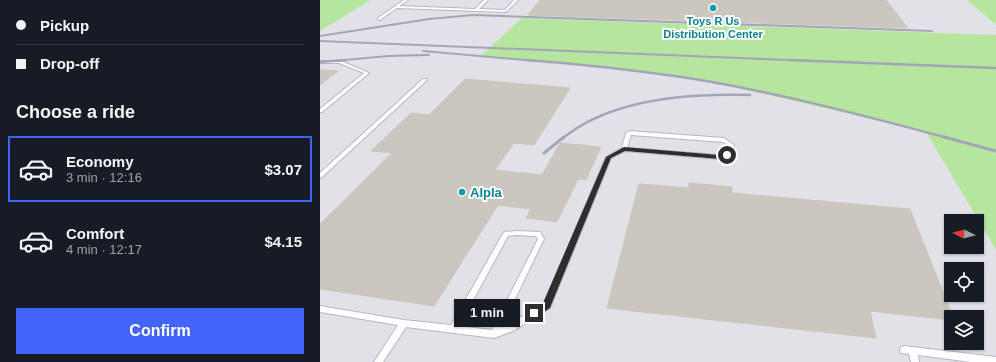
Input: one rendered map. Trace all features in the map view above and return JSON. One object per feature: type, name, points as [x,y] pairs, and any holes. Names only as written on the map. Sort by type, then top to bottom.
[{"type":"lane","points":[[379,19],[406,0]]},
{"type":"lane","points":[[476,10],[486,0]]},
{"type":"lane","points":[[396,7],[506,11],[516,0]]},
{"type":"lane","points":[[320,62],[340,62],[367,73],[320,112]]},
{"type":"lane","points":[[320,176],[425,80]]},
{"type":"lane","points":[[320,309],[404,323],[494,334],[510,328],[546,306],[609,157],[624,149],[719,157],[727,155],[731,145],[724,140],[629,133],[624,149]]},
{"type":"lane","points":[[453,329],[506,234],[516,232],[538,234],[542,239],[494,334]]},
{"type":"lane","points":[[378,362],[404,323]]},
{"type":"lane","points":[[915,362],[908,350],[948,358],[993,361]]},
{"type":"shaded area","points":[[371,0],[967,0],[996,25],[996,35],[481,55],[611,68],[721,84],[926,132],[975,214],[944,214],[944,254],[984,254],[984,230],[996,250],[996,362],[320,362],[320,31]]},
{"type":"green space","points":[[320,0],[371,0],[320,31]]},
{"type":"green space","points":[[967,0],[996,0],[996,25]]},
{"type":"green space","points":[[522,18],[996,35],[996,250],[984,230],[984,214],[975,214],[926,132],[721,84],[611,68],[481,56]]},
{"type":"building","name":"Toys R Us Distribution Center","points":[[540,0],[886,0],[908,28],[528,15]]},
{"type":"building","points":[[320,70],[338,71],[320,85]]},
{"type":"building","name":"Alpla","points":[[465,79],[570,88],[534,145],[514,143],[495,170],[542,175],[560,143],[601,147],[586,180],[578,179],[557,222],[526,218],[531,209],[498,205],[434,306],[320,289],[320,224],[392,153],[371,151],[411,113],[429,115]]},
{"type":"building","points":[[689,183],[732,187],[732,193],[910,209],[944,294],[944,302],[947,302],[950,310],[944,310],[944,319],[870,311],[876,338],[607,308],[639,184],[689,188]]},
{"type":"railway","points":[[320,36],[429,19],[473,15],[932,31]]},
{"type":"railway","points":[[320,41],[796,60]]},
{"type":"railway","points":[[423,51],[537,61]]},
{"type":"railway","points":[[339,61],[388,56],[429,55]]},
{"type":"railway","points":[[339,61],[346,60]]},
{"type":"railway","points":[[526,60],[566,63],[688,78],[754,90],[948,138]]},
{"type":"railway","points":[[789,60],[796,60]]},
{"type":"railway","points":[[796,60],[996,68]]},
{"type":"railway","points":[[796,60],[814,61]]},
{"type":"railway","points":[[334,61],[339,61]]},
{"type":"railway","points":[[320,62],[339,61]]},
{"type":"railway","points":[[563,138],[604,114],[628,106],[677,97],[702,95],[750,95]]},
{"type":"railway","points":[[544,153],[564,137]]},
{"type":"railway","points":[[944,137],[996,151]]},
{"type":"place","name":"Toys R Us Distribution Center","points":[[713,8]]},
{"type":"place","name":"Alpla","points":[[462,192]]},
{"type":"route","points":[[534,313],[546,306],[609,157],[624,149],[719,157],[727,155]]}]
